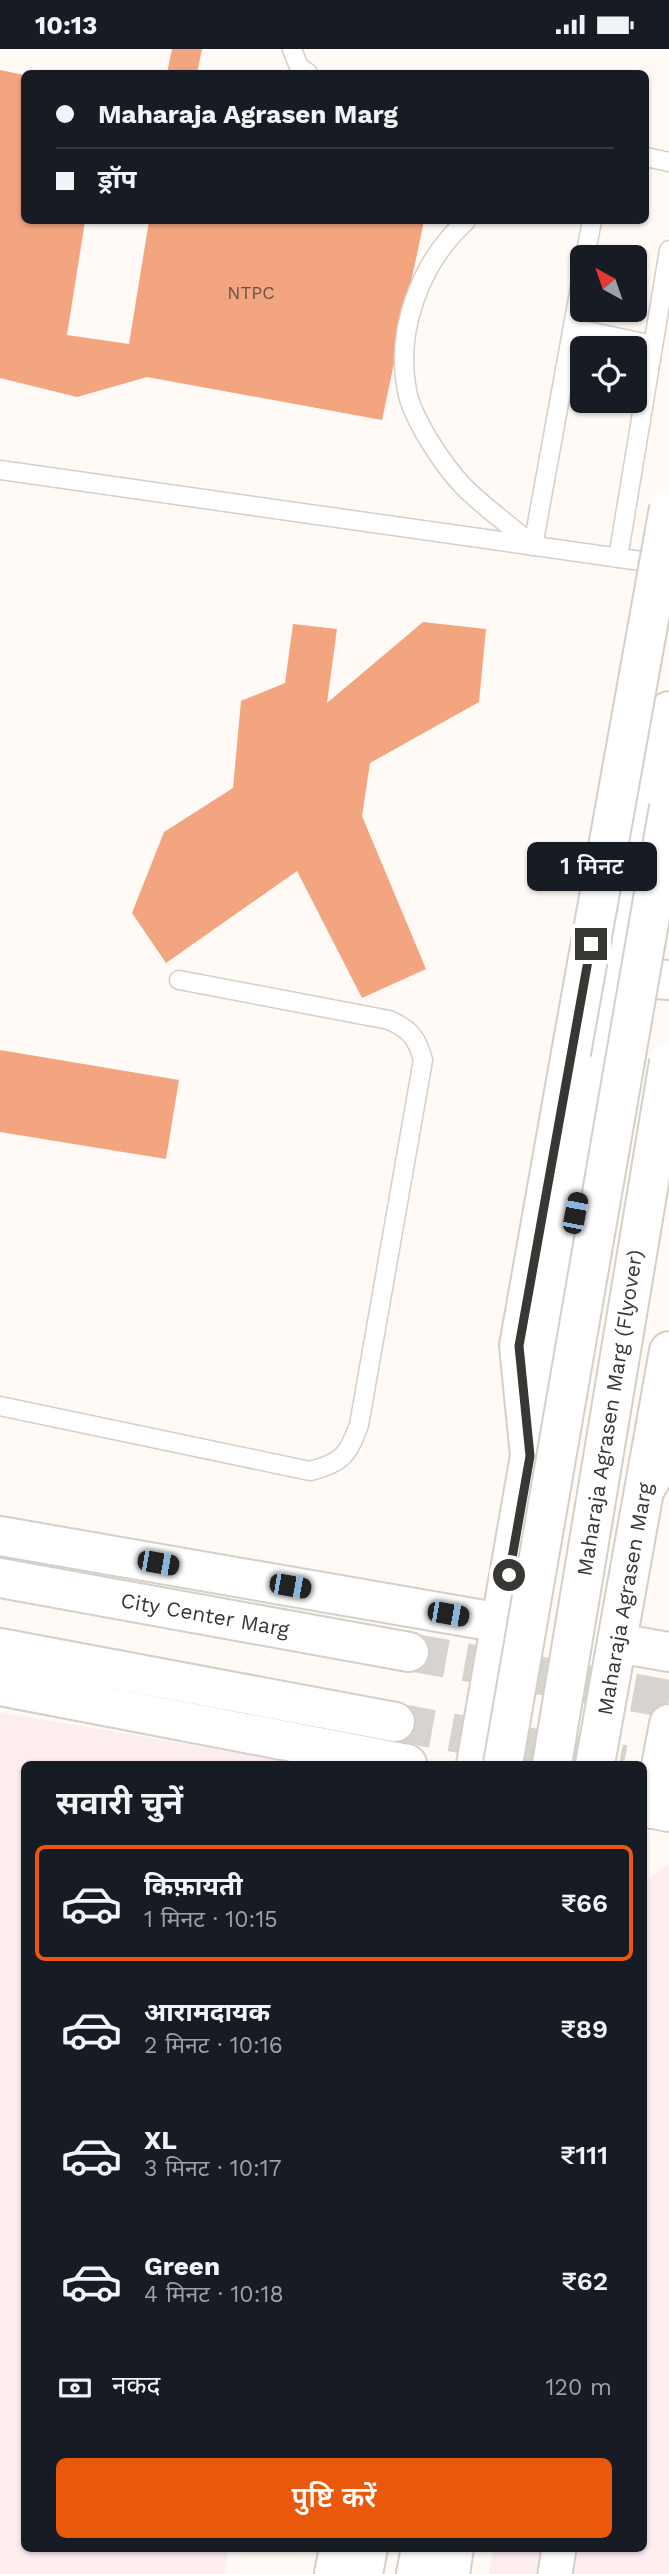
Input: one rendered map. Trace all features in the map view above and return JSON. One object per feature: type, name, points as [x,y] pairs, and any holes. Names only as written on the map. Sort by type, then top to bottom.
[{"type":"main road","points":[[530,1456],[519,1346],[669,508]]},
{"type":"main road","points":[[477,1761],[530,1456],[669,711]]},
{"type":"main road","name":"Maharaja Agrasen Marg (Flyover)","points":[[504,1761],[669,807]]},
{"type":"main road","points":[[620,976],[669,980]]},
{"type":"main road","name":"Maharaja Agrasen Marg (Flyover)","points":[[552,1761],[669,1062]]},
{"type":"main road","name":"Maharaja Agrasen Marg","points":[[596,1761],[617,1643],[657,1492],[669,1351]]},
{"type":"main road","points":[[657,1492],[669,1450]]},
{"type":"main road","points":[[0,1535],[501,1623]]},
{"type":"main road","name":"City Center Marg","points":[[0,1578],[409,1652]]},
{"type":"main road","points":[[617,1643],[669,1653]]},
{"type":"main road","points":[[0,1648],[395,1722]]},
{"type":"main road","points":[[0,1686],[391,1761]]},
{"type":"main road","points":[[655,1809],[669,1724]]},
{"type":"main road","points":[[334,2574],[338,2552]]},
{"type":"main road","points":[[363,2574],[367,2552]]},
{"type":"main road","points":[[416,2574],[420,2552]]},
{"type":"main road","points":[[450,2574],[453,2552]]},
{"type":"street","points":[[555,2574],[558,2552]]},
{"type":"lane","points":[[292,49],[299,67],[304,70]]},
{"type":"lane","points":[[649,158],[669,162]]},
{"type":"lane","points":[[464,224],[429,266],[409,311],[404,360],[407,393],[430,443],[463,486],[533,546]]},
{"type":"lane","points":[[587,245],[591,224]]},
{"type":"lane","points":[[618,558],[669,250]]},
{"type":"lane","points":[[533,546],[574,322]]},
{"type":"lane","points":[[573,328],[653,345]]},
{"type":"lane","points":[[0,470],[669,565]]},
{"type":"lane","points":[[0,1406],[310,1471],[334,1465],[351,1448],[359,1425],[423,1059],[417,1041],[406,1028],[389,1020],[179,980]]},
{"type":"shaded area","points":[[0,1712],[283,1761],[21,1761],[21,2552],[228,2552],[224,2574],[0,2574]]},
{"type":"shaded area","points":[[669,1864],[669,2574],[489,2574],[493,2552],[647,2552],[647,1881]]},
{"type":"building","points":[[172,49],[202,49],[198,70],[168,70]]},
{"type":"building","points":[[0,70],[21,74],[21,224],[85,224],[67,335],[129,344],[149,224],[423,224],[382,420],[147,377],[77,397],[0,378]]},
{"type":"building","points":[[423,622],[486,629],[479,702],[370,763],[362,816],[426,969],[362,998],[297,871],[166,963],[132,913],[164,832],[233,788],[241,701],[285,683],[293,624],[337,629],[327,703]]},
{"type":"building","points":[[0,1050],[179,1080],[166,1159],[0,1132]]},
{"type":"tunnel","points":[[409,1652],[669,1699]]},
{"type":"tunnel","points":[[395,1722],[608,1761]]},
{"type":"route","points":[[509,1575],[530,1456],[519,1346],[591,944]]}]
